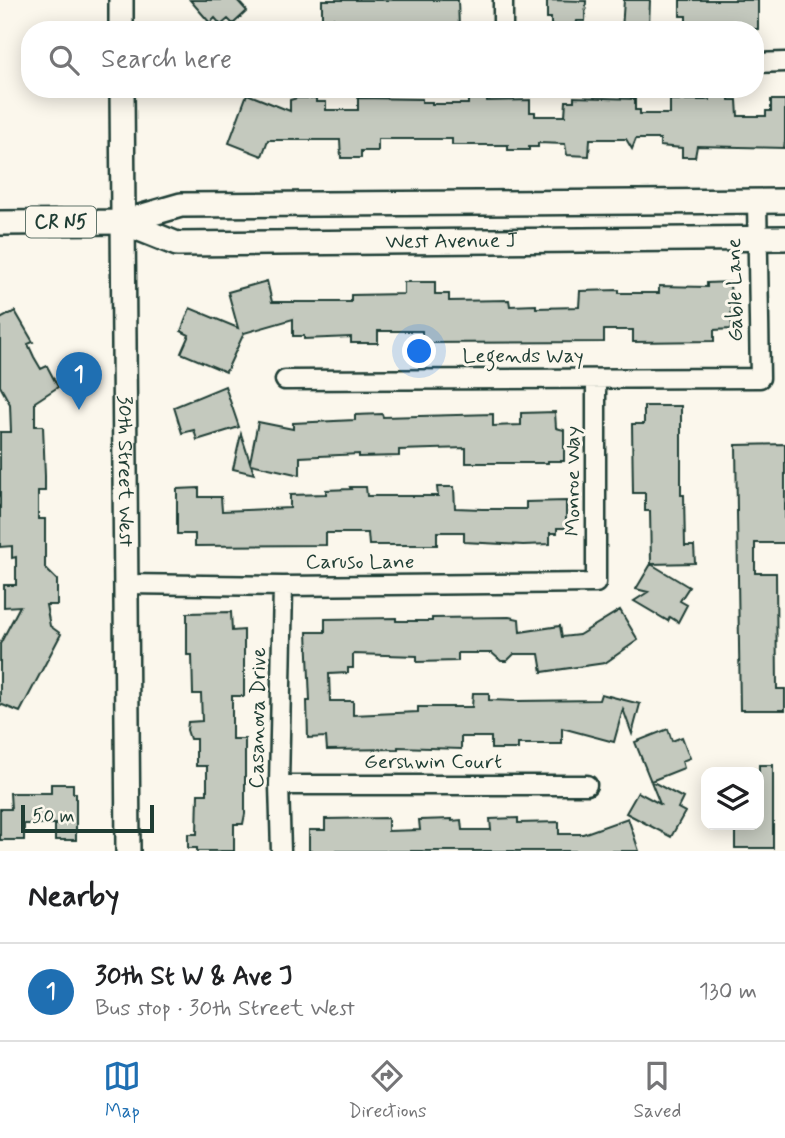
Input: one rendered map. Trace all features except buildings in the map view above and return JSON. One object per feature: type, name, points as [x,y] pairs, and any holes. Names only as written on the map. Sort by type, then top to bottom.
[{"type":"main road","points":[[121,0],[121,21]]},
{"type":"main road","name":"30th Street West","points":[[121,98],[128,851]]},
{"type":"main road","name":"West Avenue J","points":[[0,223],[122,222],[181,205],[785,201]]},
{"type":"main road","name":"West Avenue J","points":[[122,222],[177,244],[785,237]]},
{"type":"street","points":[[503,0],[503,21]]},
{"type":"street","points":[[764,63],[785,62]]},
{"type":"street","name":"Gable Lane","points":[[757,201],[760,378]]},
{"type":"street","name":"Legends Way","points":[[285,380],[760,378]]},
{"type":"street","name":"Monroe Way","points":[[596,379],[596,583]]},
{"type":"street","name":"Caruso Lane","points":[[125,584],[283,586],[596,583]]},
{"type":"street","name":"Casanova Drive","points":[[281,851],[279,785],[283,586]]},
{"type":"street","name":"Gershwin Court","points":[[279,785],[587,785]]},
{"type":"place","name":"30th St W & Ave J","points":[[79,410]]}]
